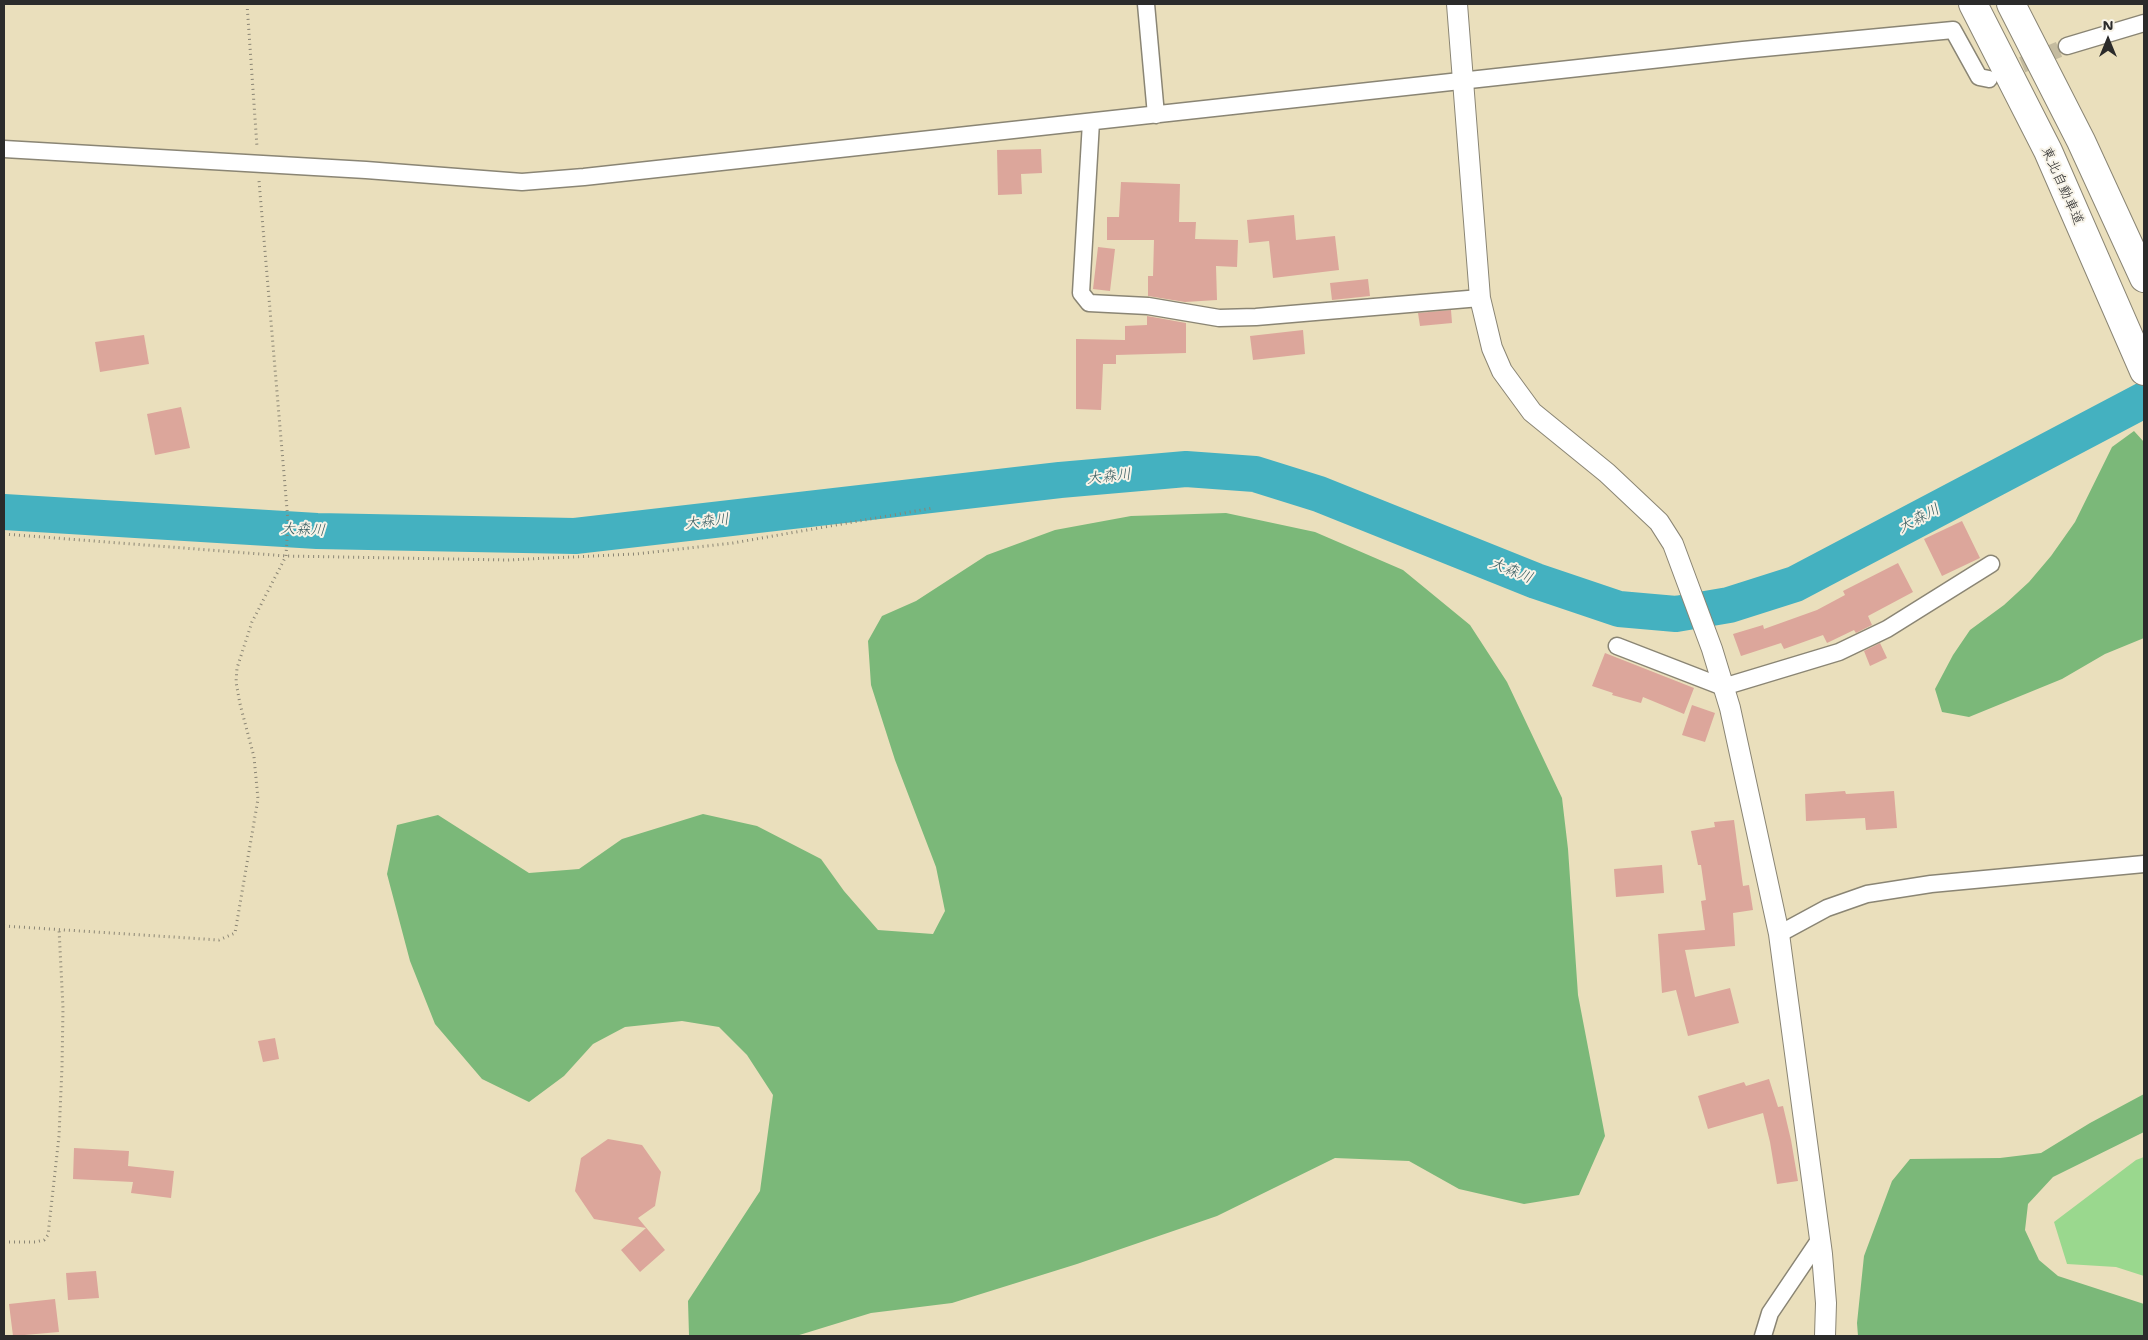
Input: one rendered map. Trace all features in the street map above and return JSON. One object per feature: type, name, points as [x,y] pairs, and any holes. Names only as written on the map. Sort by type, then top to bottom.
[{"type":"highway","name":"東北自動車道","points":[[1973,4],[2048,151],[2141,363]]},
{"type":"highway","points":[[2011,4],[2081,141],[2144,278]]},
{"type":"street","points":[[1146,4],[1156,116]]},
{"type":"street","points":[[1457,4],[1480,298],[1492,348],[1502,371],[1514,390],[1532,412],[1607,473],[1659,522],[1673,544],[1712,649],[1723,687],[1779,934],[1820,1239],[1826,1303],[1825,1336]]},
{"type":"street","points":[[2067,46],[2144,23]]},
{"type":"street","points":[[4,149],[258,163],[522,182],[584,177],[1156,116],[1462,81],[1953,30],[1979,78],[1989,79]]},
{"type":"street","points":[[1091,122],[1081,293],[1090,303],[1148,306],[1188,314],[1237,317],[1480,298]]},
{"type":"street","points":[[1616,646],[1723,687],[1839,652],[1887,629],[1991,564]]},
{"type":"street","points":[[1779,934],[1827,908],[1867,894],[1940,883],[2144,864]]},
{"type":"street","points":[[1763,1336],[1770,1313],[1820,1239]]},
{"type":"path","points":[[4,926],[220,940],[235,933],[258,799],[254,757],[238,697],[238,668],[252,622],[286,556],[288,512],[258,163],[247,4]]},
{"type":"path","points":[[4,534],[286,556],[507,560],[636,554],[733,542],[933,508]]},
{"type":"path","points":[[4,1242],[35,1242],[44,1240],[48,1235],[59,1136],[62,1067],[63,1008],[59,929]]},
{"type":"green space","points":[[2134,431],[2144,442],[2144,638],[2105,654],[2062,679],[1969,717],[1942,712],[1935,689],[1953,655],[1970,630],[2004,605],[2029,582],[2051,556],[2075,522],[2112,447]]},
{"type":"green space","points":[[1226,513],[1315,532],[1403,570],[1470,625],[1507,682],[1562,798],[1568,849],[1578,995],[1605,1136],[1579,1195],[1524,1204],[1459,1189],[1409,1161],[1335,1158],[1217,1216],[1077,1264],[952,1303],[871,1313],[796,1336],[689,1335],[688,1301],[760,1191],[773,1095],[747,1055],[719,1027],[682,1021],[625,1027],[593,1044],[564,1076],[529,1102],[482,1079],[435,1024],[410,961],[387,874],[397,825],[438,815],[529,873],[579,869],[622,839],[703,814],[757,826],[821,859],[844,891],[878,930],[933,934],[945,911],[936,867],[895,760],[871,685],[868,641],[882,616],[916,601],[987,555],[1055,530],[1131,516]]},
{"type":"green space","points":[[2144,1094],[2144,1132],[2053,1177],[2028,1204],[2025,1230],[2039,1260],[2058,1276],[2144,1304],[2144,1336],[1858,1336],[1857,1323],[1864,1256],[1892,1181],[1910,1159],[2000,1158],[2041,1153],[2090,1123]]},
{"type":"green space","points":[[2144,1157],[2144,1276],[2116,1267],[2067,1264],[2054,1222],[2136,1160]]},
{"type":"building","points":[[1041,149],[1042,173],[1021,174],[1022,194],[998,195],[997,150]]},
{"type":"building","points":[[1121,182],[1180,184],[1179,222],[1196,222],[1195,239],[1238,240],[1237,267],[1216,266],[1217,300],[1185,302],[1148,296],[1148,276],[1153,276],[1154,240],[1107,240],[1107,217],[1119,217]]},
{"type":"building","points":[[1294,215],[1296,240],[1335,236],[1339,270],[1273,278],[1269,241],[1249,243],[1247,220]]},
{"type":"building","points":[[1098,247],[1115,249],[1110,291],[1093,289]]},
{"type":"building","points":[[1368,279],[1370,296],[1332,300],[1330,283]]},
{"type":"building","points":[[1451,310],[1452,323],[1420,326],[1418,313]]},
{"type":"building","points":[[1147,316],[1186,323],[1186,353],[1116,355],[1116,364],[1103,364],[1101,410],[1076,409],[1076,339],[1125,340],[1125,326],[1147,325]]},
{"type":"building","points":[[1303,330],[1305,354],[1253,360],[1250,336]]},
{"type":"building","points":[[144,335],[149,364],[100,372],[95,342]]},
{"type":"building","points":[[181,407],[190,448],[155,455],[147,414]]},
{"type":"building","points":[[1962,521],[1980,558],[1942,576],[1924,539]]},
{"type":"building","points":[[1898,563],[1913,592],[1868,616],[1872,625],[1856,633],[1854,630],[1827,643],[1823,635],[1784,649],[1781,643],[1741,656],[1733,634],[1763,625],[1764,629],[1817,610],[1845,595],[1843,591]]},
{"type":"building","points":[[1880,643],[1887,658],[1870,666],[1864,651]]},
{"type":"building","points":[[1605,653],[1694,688],[1684,714],[1643,697],[1641,703],[1612,695],[1613,693],[1592,686]]},
{"type":"building","points":[[1692,705],[1715,713],[1705,742],[1682,735]]},
{"type":"building","points":[[1845,791],[1846,794],[1894,791],[1897,828],[1866,830],[1865,818],[1806,821],[1805,794]]},
{"type":"building","points":[[1734,820],[1743,886],[1749,885],[1753,910],[1733,913],[1735,946],[1685,950],[1695,997],[1730,988],[1739,1023],[1688,1036],[1676,990],[1662,993],[1658,934],[1705,930],[1701,901],[1706,900],[1701,865],[1698,865],[1691,831],[1715,827],[1714,822]]},
{"type":"building","points":[[1662,865],[1664,893],[1616,897],[1614,869]]},
{"type":"building","points":[[275,1038],[279,1059],[263,1062],[258,1041]]},
{"type":"building","points":[[1769,1079],[1778,1107],[1783,1106],[1798,1181],[1777,1184],[1763,1113],[1708,1129],[1698,1096],[1744,1082],[1746,1086]]},
{"type":"building","points":[[608,1139],[642,1145],[661,1172],[655,1206],[638,1218],[665,1250],[640,1272],[621,1250],[646,1228],[594,1219],[575,1191],[581,1158]]},
{"type":"building","points":[[74,1148],[129,1151],[128,1166],[174,1171],[171,1198],[131,1193],[133,1182],[73,1179]]},
{"type":"building","points":[[96,1271],[99,1298],[68,1300],[66,1273]]},
{"type":"building","points":[[55,1299],[59,1332],[13,1336],[9,1304]]},
{"type":"waterway","name":"大森川","points":[[4,512],[317,531],[575,536],[1060,480],[1186,469],[1255,474],[1319,494],[1536,581],[1619,609],[1676,614],[1729,605],[1795,584],[2144,400]]},
{"type":"tunnel","points":[[2000,74],[2067,46]]}]
